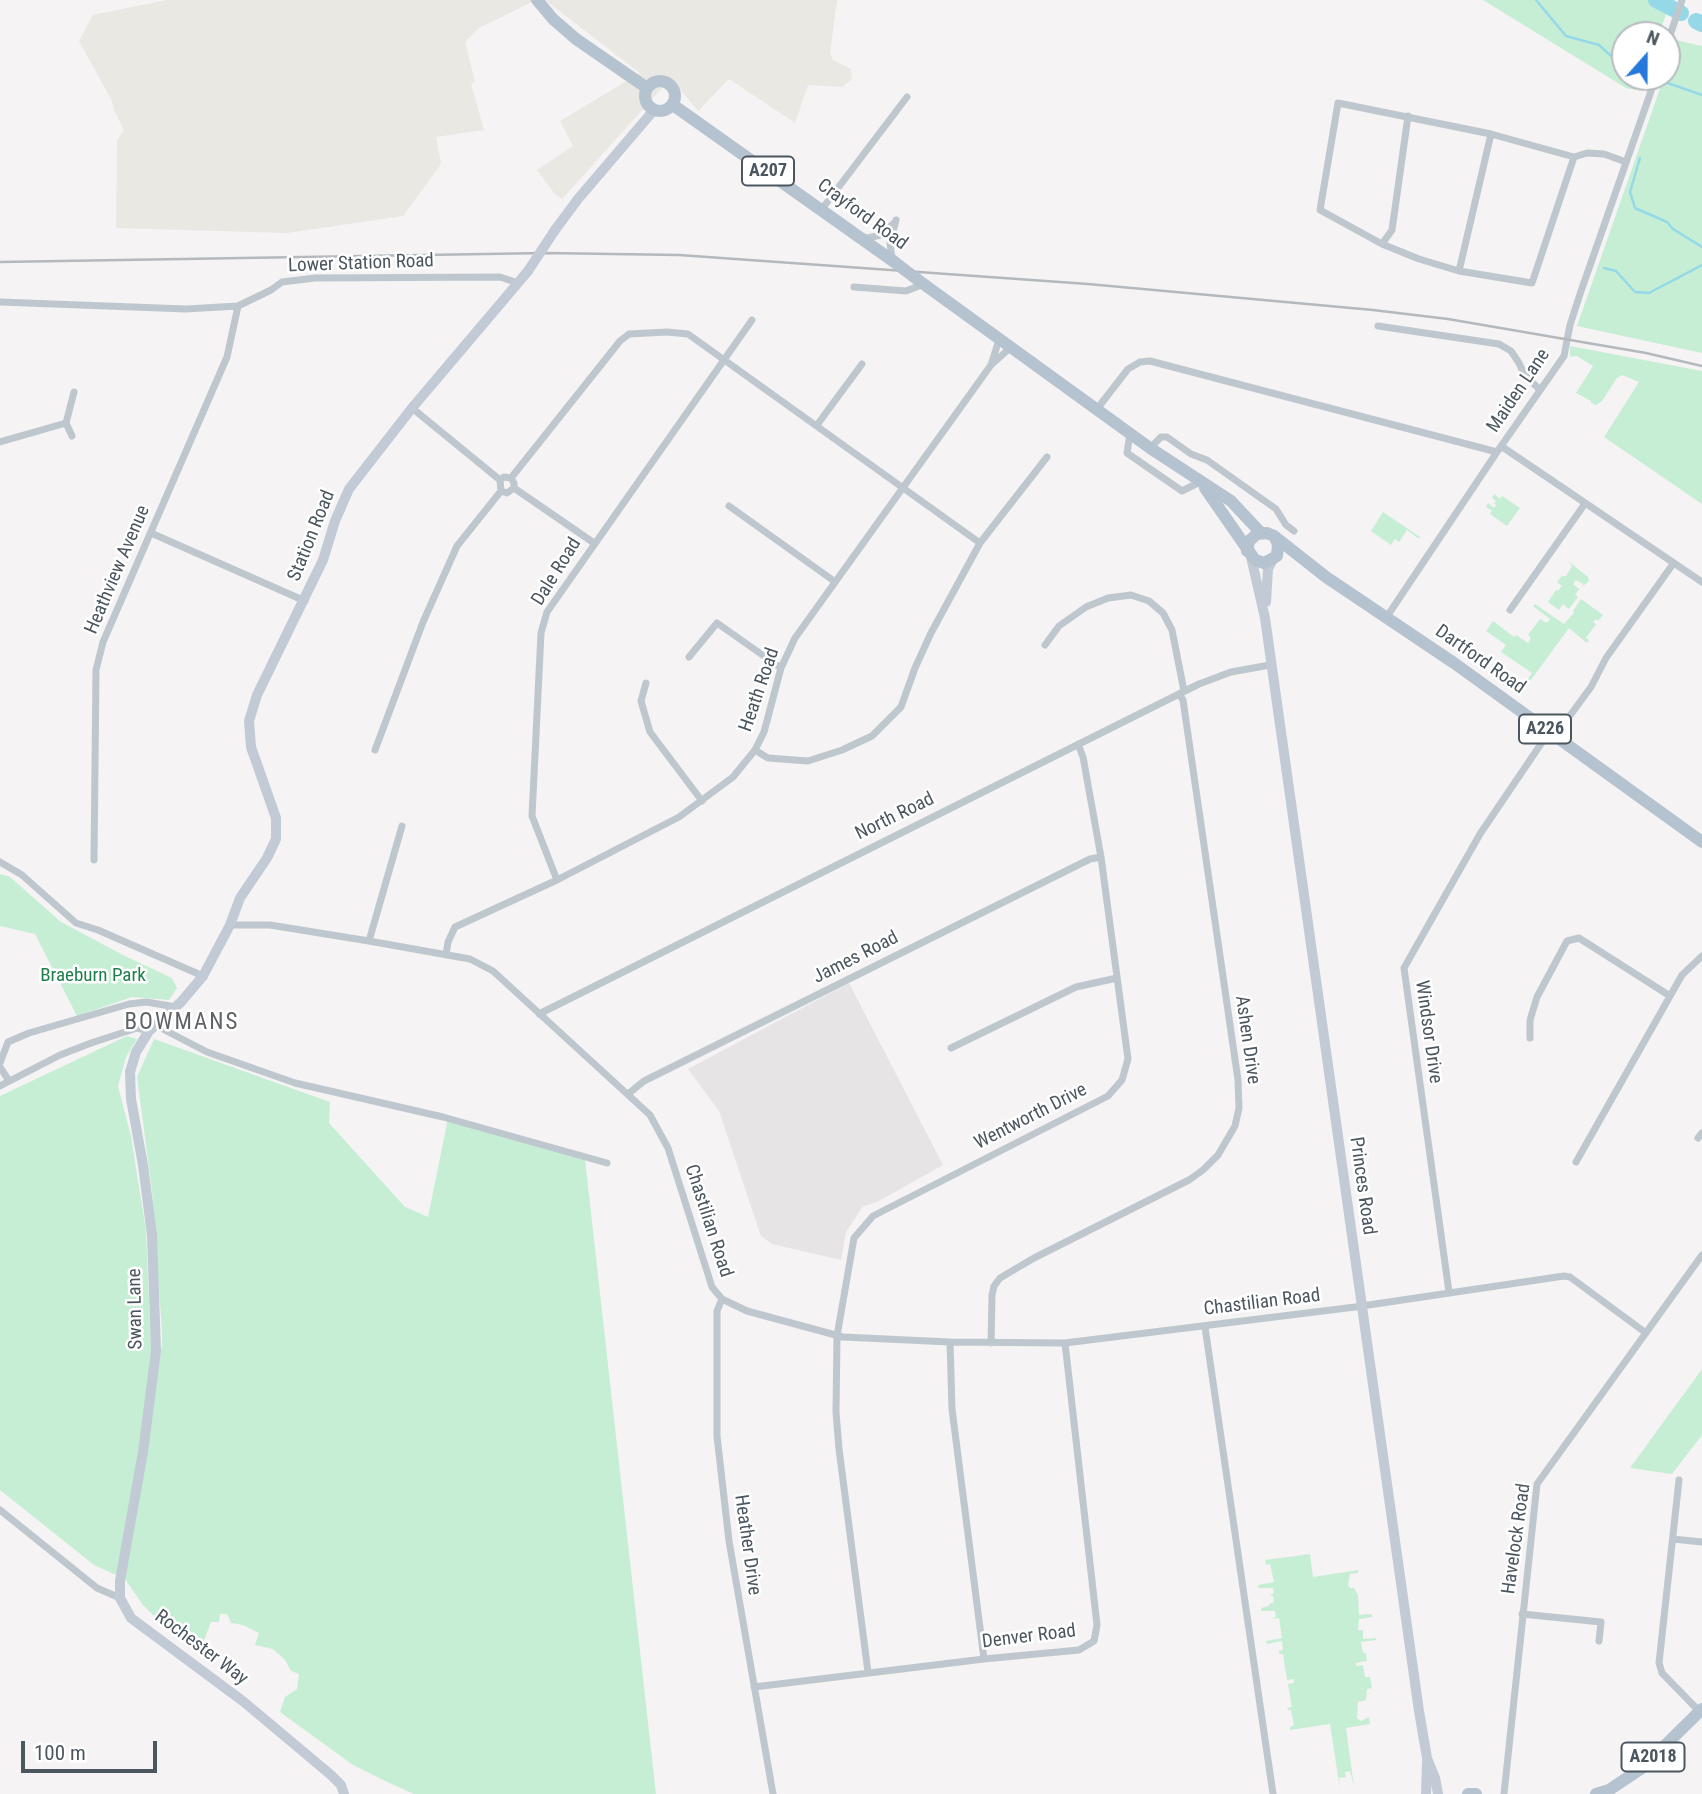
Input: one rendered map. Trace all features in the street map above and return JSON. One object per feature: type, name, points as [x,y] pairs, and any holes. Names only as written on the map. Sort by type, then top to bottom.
[{"type":"main road","name":"Crayford Road","points":[[537,0],[553,19],[576,39],[647,88],[657,81],[668,83],[675,93],[673,105],[822,209],[1150,448],[1231,501],[1267,534]]},
{"type":"main road","points":[[647,88],[645,101],[654,110],[664,111],[673,105]]},
{"type":"main road","name":"Crayford Road","points":[[1200,482],[1249,554]]},
{"type":"main road","points":[[1267,534],[1278,544],[1274,558],[1264,563],[1249,554],[1248,543],[1252,537],[1267,534]]},
{"type":"main road","name":"Dartford Road","points":[[1267,534],[1454,663],[1702,842]]},
{"type":"main road","name":"Dartford Road","points":[[1274,558],[1304,560]]},
{"type":"main road","name":"A2018","points":[[1596,1794],[1609,1790],[1643,1768],[1701,1710]]},
{"type":"main road","points":[[1468,1794],[1476,1794]]},
{"type":"street","points":[[1675,21],[1682,0]]},
{"type":"street","name":"Maiden Lane","points":[[1386,618],[1564,356],[1570,325],[1651,91]]},
{"type":"street","points":[[822,209],[907,97]]},
{"type":"street","points":[[1574,157],[1532,283],[1459,271],[1419,260],[1382,244],[1320,210],[1338,103],[1491,134],[1574,157],[1587,153],[1604,154],[1626,162]]},
{"type":"street","name":"Station Road","points":[[152,1028],[176,1007],[203,976],[230,925],[240,898],[272,849],[277,829],[273,806],[248,734],[251,714],[257,695],[304,601],[349,489],[412,408],[518,284],[578,199],[654,110]]},
{"type":"street","points":[[1382,244],[1392,230],[1408,116]]},
{"type":"street","points":[[1459,271],[1491,134]]},
{"type":"street","points":[[863,239],[885,233],[896,220],[890,243],[892,261]]},
{"type":"street","name":"Lower Station Road","points":[[0,302],[186,309],[238,306],[282,282],[315,278],[500,276],[518,284]]},
{"type":"street","points":[[854,287],[906,291],[921,282]]},
{"type":"street","name":"Heathview Avenue","points":[[94,860],[96,670],[103,642],[227,357],[238,306]]},
{"type":"street","name":"Dale Road","points":[[557,880],[532,816],[541,633],[547,611],[752,320]]},
{"type":"street","points":[[1378,326],[1499,344],[1511,351],[1524,374],[1540,390]]},
{"type":"street","points":[[512,478],[620,341],[629,334],[688,334],[980,543]]},
{"type":"street","name":"Heath Road","points":[[991,365],[999,340]]},
{"type":"street","name":"Heath Road","points":[[446,955],[455,927],[557,880],[679,817],[733,777],[755,750],[764,732],[782,668],[795,638],[991,365],[1010,348]]},
{"type":"street","points":[[1097,409],[1128,369],[1140,362],[1150,361],[1499,449],[1702,583]]},
{"type":"street","points":[[817,425],[862,363]]},
{"type":"street","points":[[72,436],[66,423],[74,393]]},
{"type":"street","points":[[412,408],[500,480]]},
{"type":"street","points":[[0,442],[66,423]]},
{"type":"street","points":[[1130,433],[1127,453],[1182,491],[1200,482]]},
{"type":"street","points":[[1150,448],[1161,437],[1167,437],[1191,454],[1208,460],[1276,509],[1286,525],[1294,531]]},
{"type":"street","points":[[755,750],[768,758],[808,761],[842,750],[872,736],[901,707],[931,634],[980,543],[1047,457]]},
{"type":"street","points":[[500,480],[504,477],[512,478]]},
{"type":"street","points":[[512,478],[514,488]]},
{"type":"street","points":[[375,750],[423,622],[457,546],[500,491],[500,480]]},
{"type":"street","points":[[1231,501],[1242,486]]},
{"type":"street","points":[[514,488],[594,543]]},
{"type":"street","points":[[500,491],[507,493],[514,488]]},
{"type":"street","points":[[1510,610],[1584,505]]},
{"type":"street","points":[[729,506],[834,581]]},
{"type":"street","points":[[151,533],[304,601]]},
{"type":"street","name":"Princes Road","points":[[1249,554],[1265,618]]},
{"type":"street","name":"Princes Road","points":[[1274,558],[1266,581],[1265,618],[1270,665],[1427,1758],[1438,1794]]},
{"type":"street","name":"Windsor Drive","points":[[1449,1292],[1404,968],[1479,834],[1552,734],[1591,687],[1606,658],[1673,564]]},
{"type":"street","name":"Ashen Drive","points":[[991,1343],[992,1295],[1000,1278],[1203,1170],[1217,1155],[1236,1126],[1239,1108],[1238,1080],[1172,630],[1163,613],[1149,601],[1130,595],[1108,598],[1086,607],[1059,626],[1045,645]]},
{"type":"street","points":[[689,657],[717,623],[782,668]]},
{"type":"street","name":"North Road","points":[[539,1014],[1182,693],[1221,675],[1270,665]]},
{"type":"street","points":[[646,683],[641,701],[650,732],[702,801]]},
{"type":"street","name":"Wentworth Drive","points":[[868,1672],[838,1437],[835,1378],[837,1336],[854,1238],[873,1216],[1108,1096],[1122,1080],[1128,1059],[1101,857],[1083,757],[1078,744]]},
{"type":"street","points":[[369,941],[402,826]]},
{"type":"street","name":"James Road","points":[[628,1094],[644,1081],[1090,859],[1101,857]]},
{"type":"street","points":[[0,862],[22,874],[76,923],[203,976]]},
{"type":"street","name":"Chastilian Road","points":[[230,925],[270,925],[369,941],[470,959],[493,971],[650,1115],[661,1132],[690,1212],[709,1281],[722,1299],[747,1311],[837,1336],[950,1342],[1065,1343],[1205,1327],[1564,1276],[1570,1277],[1646,1333]]},
{"type":"street","points":[[1530,1038],[1530,1020],[1536,997],[1567,941],[1579,938],[1670,996]]},
{"type":"street","points":[[1576,1162],[1682,975],[1702,956]]},
{"type":"street","points":[[951,1048],[1076,987],[1117,978]]},
{"type":"street","points":[[9,1081],[0,1065],[8,1042],[29,1033],[129,1004],[154,1002],[176,1007]]},
{"type":"street","points":[[0,1086],[91,1043],[138,1028],[152,1028],[207,1052],[295,1083],[443,1117],[607,1163]]},
{"type":"street","name":"Swan Lane","points":[[120,1598],[120,1581],[144,1452],[156,1351],[152,1235],[129,1085],[132,1060],[152,1028]]},
{"type":"street","name":"Havelock Road","points":[[1504,1794],[1537,1484],[1702,1255]]},
{"type":"street","name":"Heather Drive","points":[[722,1299],[717,1311],[715,1420],[729,1541],[773,1794]]},
{"type":"street","points":[[1205,1327],[1273,1794]]},
{"type":"street","points":[[950,1342],[951,1409],[984,1659]]},
{"type":"street","name":"Denver Road","points":[[754,1687],[1079,1650],[1094,1641],[1097,1625],[1065,1343]]},
{"type":"street","points":[[1679,1480],[1659,1663],[1662,1673],[1701,1710]]},
{"type":"street","name":"Rochester Way","points":[[0,1510],[97,1588],[120,1598],[131,1618],[244,1702],[331,1775],[341,1785],[344,1794]]},
{"type":"street","points":[[1673,1539],[1702,1542]]},
{"type":"street","points":[[1522,1614],[1601,1622],[1599,1641]]},
{"type":"street","name":"Princes Road","points":[[1426,1794],[1427,1758]]},
{"type":"shaded area","points":[[167,0],[536,0],[479,28],[465,42],[475,82],[471,84],[484,130],[436,137],[441,164],[403,216],[287,233],[116,228],[117,140],[124,130],[112,101],[79,41],[93,15]]},
{"type":"shaded area","points":[[545,0],[837,0],[830,53],[833,60],[851,69],[852,79],[842,87],[808,85],[795,123],[729,79],[698,111],[671,78],[562,199],[537,170],[573,146],[560,121],[640,73]]},
{"type":"shaded area","points":[[849,983],[943,1165],[877,1202],[863,1206],[846,1232],[841,1260],[772,1244],[761,1236],[719,1111],[688,1069]]},
{"type":"green space","points":[[1483,0],[1672,0],[1664,21],[1611,21],[1611,79]]},
{"type":"green space","points":[[1681,41],[1702,46],[1702,353],[1577,326],[1659,91],[1681,91]]},
{"type":"green space","points":[[1570,346],[1702,371],[1702,504],[1604,437],[1639,382],[1622,375],[1617,378],[1602,401],[1596,405],[1591,403],[1576,393],[1593,366],[1577,356],[1570,357]]},
{"type":"green space","points":[[1494,494],[1520,508],[1507,526],[1490,514],[1492,511],[1486,507],[1488,503],[1494,508],[1496,505],[1492,498]]},
{"type":"green space","points":[[1383,512],[1420,537],[1419,539],[1407,530],[1399,542],[1395,539],[1391,545],[1371,531]]},
{"type":"green space","points":[[1568,561],[1588,577],[1589,581],[1583,586],[1576,580],[1573,584],[1579,589],[1575,595],[1578,597],[1569,609],[1563,604],[1559,610],[1548,602],[1562,586],[1557,582],[1562,576],[1566,576],[1572,566]]},
{"type":"green space","points":[[1581,599],[1603,615],[1593,622],[1596,624],[1586,638],[1589,640],[1587,643],[1569,628],[1528,684],[1525,683],[1532,673],[1501,652],[1506,645],[1486,631],[1493,621],[1514,637],[1516,635],[1528,643],[1531,638],[1528,635],[1540,619],[1547,623],[1550,619],[1533,606],[1535,604],[1564,624]]},
{"type":"green space","name":"Braeburn Park","points":[[0,874],[10,877],[61,922],[172,978],[177,988],[169,1000],[132,997],[77,1016],[35,934],[0,926]]},
{"type":"green space","points":[[127,1036],[137,1039],[126,1057],[118,1086],[131,1136],[146,1231],[151,1346],[162,1348],[162,1332],[152,1191],[137,1077],[154,1039],[330,1102],[329,1123],[405,1207],[428,1217],[448,1119],[585,1159],[656,1794],[414,1794],[385,1781],[353,1765],[280,1712],[285,1697],[297,1689],[299,1674],[291,1671],[285,1660],[273,1649],[255,1645],[259,1633],[243,1625],[231,1623],[227,1614],[220,1614],[219,1622],[211,1622],[204,1640],[195,1647],[154,1616],[125,1579],[94,1565],[0,1490],[0,1096]]},
{"type":"green space","points":[[1702,1369],[1702,1435],[1672,1474],[1630,1468]]},
{"type":"green space","points":[[1310,1554],[1313,1577],[1358,1570],[1358,1573],[1350,1574],[1348,1584],[1358,1595],[1359,1615],[1372,1614],[1372,1617],[1359,1619],[1358,1630],[1363,1630],[1363,1639],[1376,1640],[1361,1642],[1367,1661],[1356,1663],[1356,1666],[1363,1665],[1365,1677],[1370,1677],[1372,1688],[1367,1689],[1366,1700],[1358,1702],[1357,1718],[1361,1721],[1369,1717],[1370,1724],[1346,1728],[1354,1787],[1350,1771],[1345,1772],[1346,1777],[1339,1778],[1340,1789],[1330,1724],[1290,1730],[1294,1725],[1291,1710],[1287,1708],[1292,1707],[1288,1684],[1294,1683],[1294,1679],[1287,1680],[1283,1654],[1279,1654],[1279,1651],[1283,1650],[1282,1641],[1267,1644],[1266,1641],[1282,1638],[1279,1618],[1270,1619],[1276,1617],[1275,1611],[1261,1611],[1261,1608],[1274,1602],[1273,1596],[1270,1595],[1274,1593],[1273,1588],[1259,1588],[1258,1585],[1274,1582],[1270,1564],[1266,1565],[1265,1560]]},
{"type":"waterway","points":[[1536,0],[1566,36],[1599,45],[1611,56]]},
{"type":"waterway","points":[[1656,0],[1681,13]]},
{"type":"waterway","points":[[1696,21],[1702,24]]},
{"type":"waterway","points":[[1681,88],[1702,95]]},
{"type":"waterway","points":[[1640,158],[1630,192],[1635,208],[1667,222],[1673,229],[1702,247]]},
{"type":"waterway","points":[[1604,268],[1616,271],[1635,292],[1649,293],[1702,265]]},
{"type":"railway","points":[[0,262],[546,253],[679,255],[1088,284],[1373,310],[1448,319],[1646,353],[1702,366]]},
{"type":"district","name":"BOWMANS","points":[[182,1023]]}]
